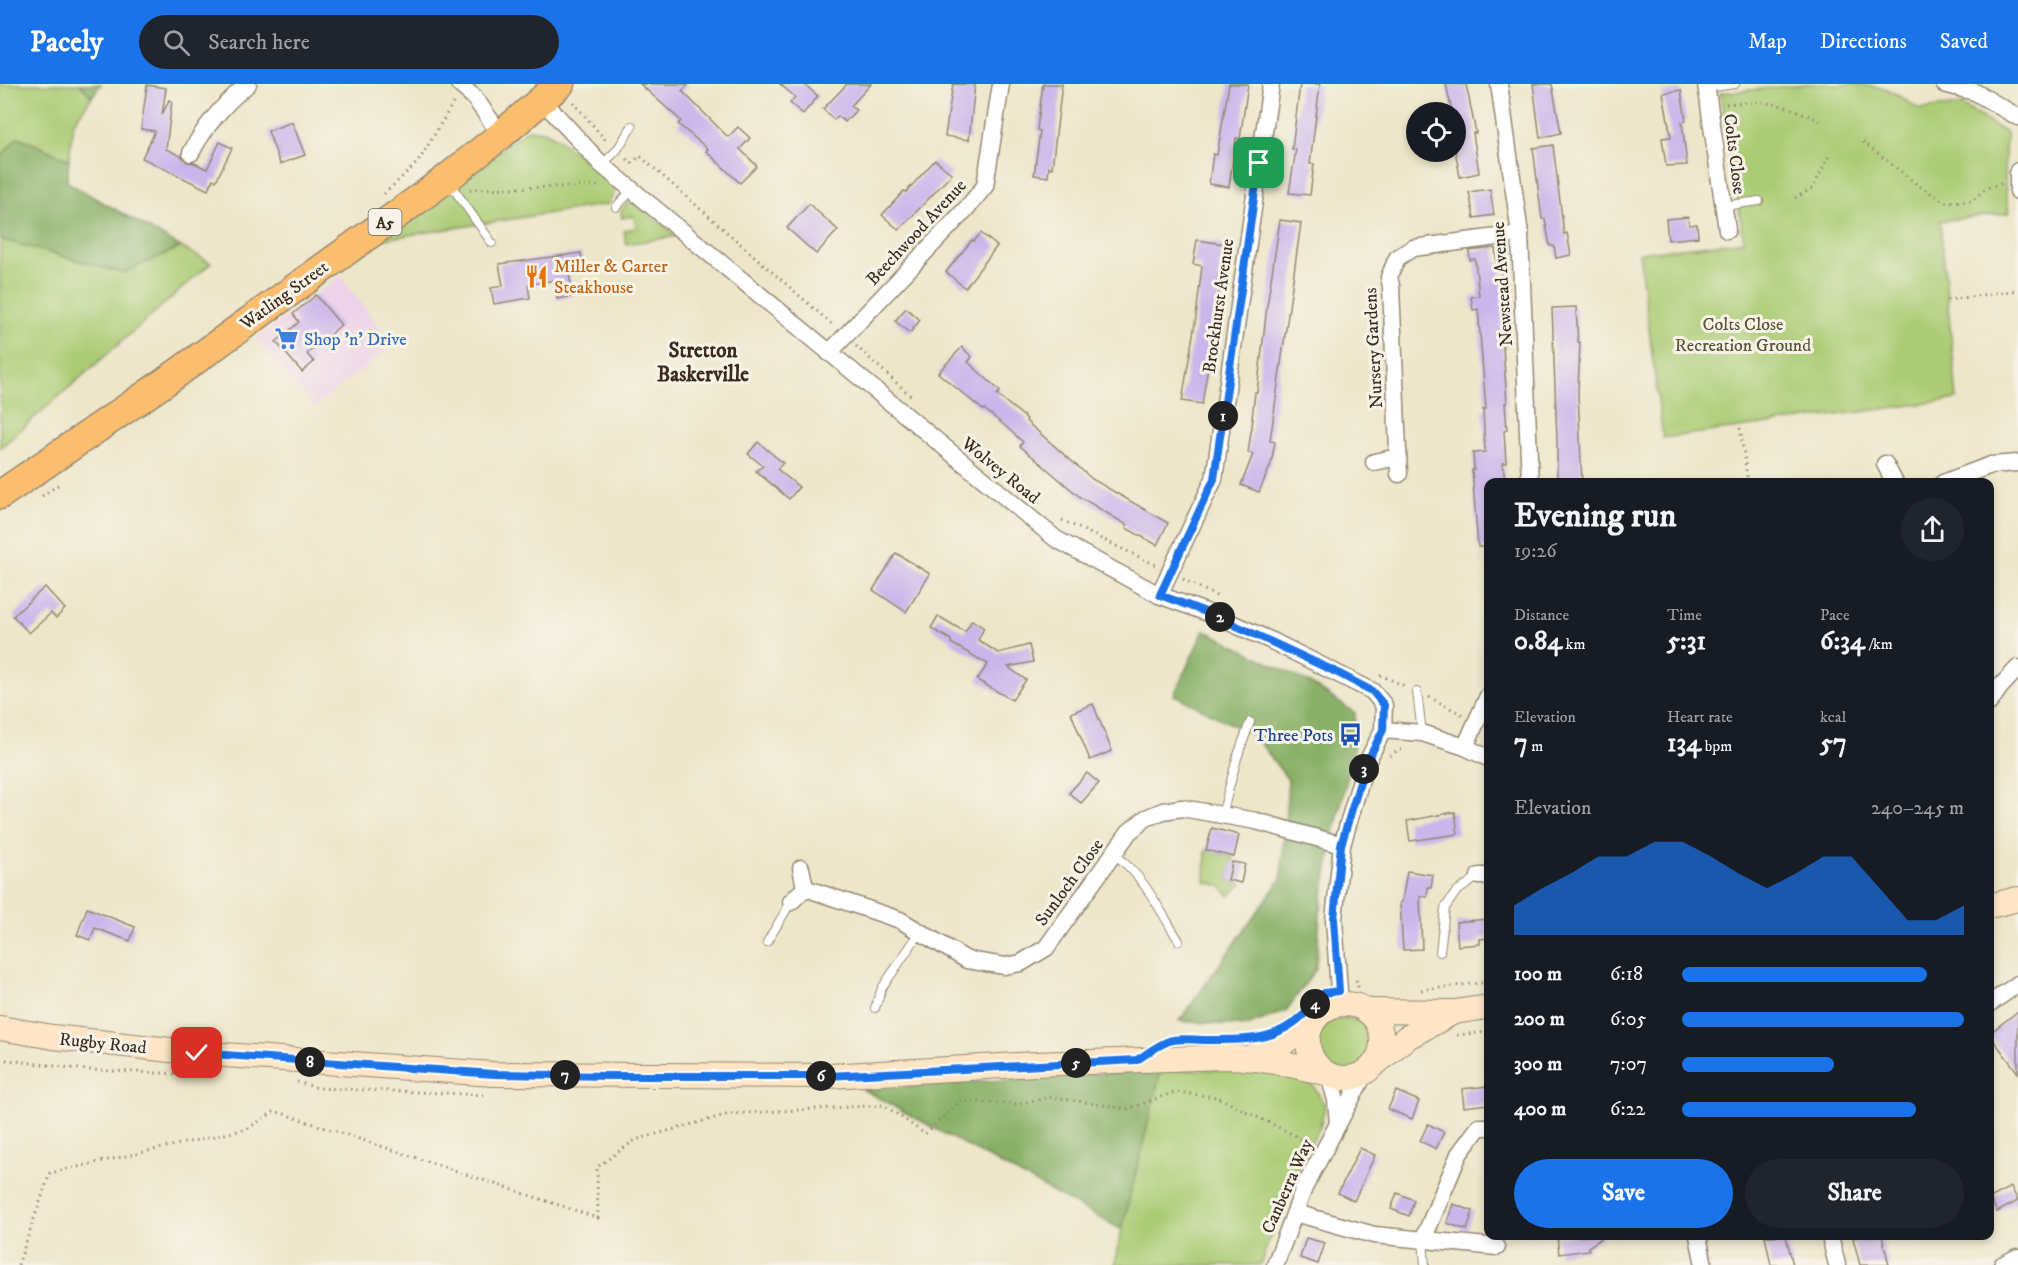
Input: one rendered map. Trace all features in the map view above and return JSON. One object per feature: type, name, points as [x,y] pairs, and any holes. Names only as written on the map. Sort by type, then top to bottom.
[{"type":"highway","name":"Watling Street","points":[[0,495],[450,184],[501,135],[558,94]]},
{"type":"main road","points":[[1994,905],[2018,899]]},
{"type":"main road","points":[[1356,1002],[1378,1022],[1383,1036],[1382,1050],[1371,1068]]},
{"type":"main road","points":[[1454,1012],[1406,1038],[1371,1068],[1348,1079],[1327,1074],[1316,1065],[1309,1048],[1310,1029],[1315,1018],[1327,1008],[1356,1002],[1454,1012],[1484,1008]]},
{"type":"main road","name":"Rugby Road","points":[[1248,1057],[1284,1043],[1315,1018]]},
{"type":"main road","name":"Rugby Road","points":[[0,1028],[53,1037],[197,1053],[494,1074],[828,1076],[1036,1064],[1248,1057],[1286,1063],[1327,1074]]},
{"type":"street","points":[[191,153],[213,118],[229,99],[248,84]]},
{"type":"street","points":[[459,84],[474,98],[501,135]]},
{"type":"street","name":"Beechwood Avenue","points":[[829,353],[967,208],[985,186],[1001,84]]},
{"type":"street","name":"Brockhurst Avenue","points":[[1160,595],[1214,479],[1271,84]]},
{"type":"street","name":"Newstead Avenue","points":[[1499,84],[1520,234],[1530,478]]},
{"type":"street","points":[[1944,84],[1975,92],[2018,117]]},
{"type":"street","name":"Colts Close","points":[[1706,86],[1727,230]]},
{"type":"street","name":"Wolvey Road","points":[[558,94],[602,165],[1056,539],[1160,595],[1252,632],[1372,691],[1384,705],[1383,730]]},
{"type":"street","points":[[2018,171],[2018,191]]},
{"type":"street","name":"Nursery Gardens","points":[[1399,474],[1389,277],[1397,258],[1413,248],[1520,234]]},
{"type":"street","points":[[1374,462],[1398,457]]},
{"type":"street","points":[[1956,478],[1991,465],[2018,463]]},
{"type":"street","points":[[1885,464],[1892,478]]},
{"type":"street","points":[[1994,697],[2018,668]]},
{"type":"street","points":[[1465,747],[1484,705]]},
{"type":"street","points":[[1356,1002],[1339,991],[1334,919],[1341,845],[1365,766],[1383,730],[1422,733],[1465,747],[1484,756]]},
{"type":"street","name":"Sunloch Close","points":[[805,888],[900,920],[967,960],[1005,966],[1021,963],[1046,948],[1129,832],[1146,818],[1163,811],[1182,808],[1256,821],[1341,845]]},
{"type":"street","points":[[791,902],[805,888],[801,868]]},
{"type":"street","points":[[1994,1001],[2018,984]]},
{"type":"street","name":"Canberra Way","points":[[1275,1265],[1304,1188],[1371,1068]]},
{"type":"street","points":[[1327,1074],[1336,1100],[1338,1124]]},
{"type":"street","points":[[1423,1239],[1459,1154],[1479,1127],[1484,1127]]},
{"type":"street","points":[[1295,1213],[1374,1235],[1497,1247]]},
{"type":"street","points":[[1699,1240],[1704,1265]]},
{"type":"street","points":[[1831,1240],[1837,1265]]},
{"type":"street","points":[[2002,1265],[2018,1257]]},
{"type":"lane","points":[[1706,86],[1735,84]]},
{"type":"lane","points":[[602,165],[617,150],[632,126]]},
{"type":"lane","points":[[450,184],[492,243]]},
{"type":"lane","points":[[616,207],[633,189]]},
{"type":"lane","points":[[1722,206],[1759,201]]},
{"type":"lane","points":[[1417,692],[1422,733]]},
{"type":"lane","points":[[1222,815],[1237,758],[1250,722]]},
{"type":"lane","points":[[1114,854],[1130,866],[1140,878],[1179,941]]},
{"type":"lane","points":[[1440,952],[1445,908],[1456,892],[1484,876]]},
{"type":"lane","points":[[767,942],[791,902]]},
{"type":"lane","points":[[875,1008],[882,988],[920,932]]},
{"type":"lane","points":[[1423,1239],[1425,1265]]},
{"type":"path","points":[[558,94],[576,108],[632,163],[640,156],[915,400]]},
{"type":"path","points":[[1709,106],[1757,101],[1792,107],[1820,121]]},
{"type":"path","points":[[1863,142],[1918,185],[1945,202],[1972,201],[1986,188],[1999,183],[2017,183]]},
{"type":"path","points":[[1795,198],[1813,188],[1830,154]]},
{"type":"path","points":[[450,184],[606,186],[633,189]]},
{"type":"path","points":[[1947,300],[2018,290]]},
{"type":"path","points":[[1740,428],[1747,478]]},
{"type":"path","points":[[1054,516],[1224,600]]},
{"type":"path","points":[[1374,672],[1453,708],[1476,724]]},
{"type":"path","points":[[1382,761],[1398,750],[1419,749],[1422,733]]},
{"type":"path","points":[[1354,972],[1356,1002]]},
{"type":"path","points":[[1419,990],[1484,982]]},
{"type":"path","points":[[18,1265],[50,1173],[247,1129],[275,1111],[598,1218],[597,1167],[635,1140],[729,1114],[884,1105],[926,1134],[960,1101],[1018,1104],[1052,1097],[1128,1109],[1175,1092],[1217,1097],[1324,1150]]},
{"type":"shaded area","points":[[341,276],[392,345],[315,407],[255,339]]},
{"type":"green space","points":[[0,84],[80,84],[92,97],[73,123],[69,160],[19,137],[0,157]]},
{"type":"green space","points":[[80,84],[101,84],[92,97]]},
{"type":"green space","name":"Colts Close Recreation Ground","points":[[1811,84],[1854,84],[1888,89],[1919,109],[1962,105],[2006,133],[2004,179],[2009,213],[1940,221],[1957,399],[1663,438],[1639,253],[1744,241],[1720,93]]},
{"type":"green space","points":[[528,129],[544,131],[557,138],[617,187],[608,204],[377,240]]},
{"type":"green space","points":[[18,137],[69,160],[67,182],[181,247],[123,273],[0,239],[0,157]]},
{"type":"green space","points":[[630,201],[678,236],[626,244],[624,230],[636,228],[634,216],[622,218],[621,210]]},
{"type":"green space","points":[[0,239],[123,273],[181,247],[211,263],[0,448]]},
{"type":"green space","points":[[1204,630],[1313,685],[1355,713],[1353,755],[1334,833],[1320,914],[1316,969],[1286,1011],[1247,1026],[1179,1021],[1281,879],[1288,780],[1255,736],[1174,695]]},
{"type":"green space","points":[[1206,850],[1234,857],[1228,880],[1242,884],[1229,896],[1221,886],[1205,882]]},
{"type":"green space","points":[[1339,1018],[1351,1018],[1361,1022],[1369,1030],[1373,1046],[1369,1062],[1361,1070],[1351,1074],[1339,1074],[1329,1070],[1321,1062],[1317,1052],[1317,1040],[1321,1030],[1329,1022]]},
{"type":"green space","points":[[1269,1069],[1309,1078],[1325,1106],[1320,1127],[1291,1180],[1260,1265],[1115,1265],[1127,1203],[1161,1070]]},
{"type":"green space","points":[[1161,1070],[1122,1230],[862,1089]]},
{"type":"building","points":[[640,84],[689,84],[682,91],[728,137],[738,127],[750,138],[740,149],[757,166],[740,183],[706,151],[708,149],[678,124],[681,121],[678,118]]},
{"type":"building","points":[[780,84],[804,84],[818,96],[803,114],[790,103],[795,97]]},
{"type":"building","points":[[847,84],[871,84],[851,106],[856,110],[845,122],[838,116],[834,120],[823,109]]},
{"type":"building","points":[[953,84],[975,84],[969,140],[945,136]]},
{"type":"building","points":[[1043,84],[1062,84],[1052,168],[1049,167],[1048,177],[1034,175]]},
{"type":"building","points":[[1229,84],[1248,84],[1240,139],[1236,138],[1229,187],[1209,184],[1213,154],[1217,155]]},
{"type":"building","points":[[1300,84],[1320,84],[1310,164],[1314,164],[1310,195],[1289,193],[1296,149],[1292,149]]},
{"type":"building","points":[[1446,84],[1466,84],[1476,133],[1473,133],[1479,173],[1460,177],[1457,162],[1466,162],[1466,102],[1450,102]]},
{"type":"building","points":[[1533,84],[1552,84],[1561,133],[1540,138]]},
{"type":"building","points":[[147,85],[166,88],[162,115],[169,100],[172,101],[166,149],[181,156],[187,162],[207,169],[220,142],[232,148],[216,181],[213,179],[208,190],[142,158],[155,131],[141,129]]},
{"type":"building","points":[[1681,90],[1686,121],[1682,122],[1687,165],[1666,166],[1662,138],[1671,137],[1663,93]]},
{"type":"building","points":[[292,122],[305,155],[280,164],[268,131]]},
{"type":"building","points":[[1553,145],[1564,234],[1567,233],[1571,255],[1556,258],[1554,246],[1550,246],[1545,219],[1542,219],[1533,148]]},
{"type":"building","points":[[935,160],[952,174],[899,230],[882,215]]},
{"type":"building","points":[[1490,189],[1494,215],[1474,218],[1469,192]]},
{"type":"building","points":[[809,204],[838,230],[816,254],[787,228]]},
{"type":"building","points":[[1688,217],[1689,225],[1697,224],[1698,237],[1668,240],[1666,219]]},
{"type":"building","points":[[1280,220],[1301,223],[1270,441],[1275,442],[1271,464],[1259,492],[1241,485],[1253,454],[1248,453],[1255,392],[1257,392]]},
{"type":"building","points":[[981,233],[997,246],[965,288],[946,272],[972,240],[974,241]]},
{"type":"building","points":[[1197,240],[1224,244],[1202,404],[1182,401],[1202,266],[1193,264]]},
{"type":"building","points":[[1495,248],[1497,264],[1500,264],[1503,289],[1504,318],[1501,319],[1507,403],[1505,403],[1507,430],[1504,431],[1506,463],[1503,463],[1504,478],[1484,478],[1484,547],[1478,547],[1472,470],[1474,470],[1473,453],[1485,452],[1483,409],[1486,409],[1478,309],[1473,310],[1471,297],[1479,296],[1475,259],[1470,260],[1469,251]]},
{"type":"building","name":"Miller & Carter Steakhouse","points":[[581,253],[584,270],[569,273],[573,296],[557,299],[555,280],[528,285],[530,298],[494,304],[491,288],[503,286],[499,264]]},
{"type":"building","points":[[316,295],[341,325],[307,354],[314,362],[302,372],[276,342],[299,322],[293,314]]},
{"type":"building","points":[[1576,307],[1578,342],[1580,342],[1578,393],[1582,478],[1557,478],[1552,308]]},
{"type":"building","points":[[906,308],[920,320],[910,333],[895,321]]},
{"type":"building","points":[[962,347],[972,357],[968,362],[1000,391],[997,395],[1027,419],[1026,421],[1092,479],[1168,523],[1157,545],[1126,528],[1127,525],[1080,497],[1020,446],[1023,442],[1004,425],[938,373]]},
{"type":"building","points":[[758,442],[783,463],[777,469],[799,487],[789,499],[756,471],[763,466],[748,454]]},
{"type":"building","points":[[896,553],[930,574],[906,612],[873,590]]},
{"type":"building","points":[[45,587],[65,609],[56,618],[51,613],[29,633],[13,616]]},
{"type":"building","points":[[938,616],[965,632],[972,620],[984,628],[978,640],[998,653],[1029,645],[1033,662],[1008,667],[1026,680],[1012,700],[977,680],[988,664],[951,643],[951,640],[931,628]]},
{"type":"building","points":[[1093,704],[1112,751],[1090,760],[1071,713]]},
{"type":"building","points":[[1087,773],[1099,783],[1081,803],[1069,793]]},
{"type":"building","points":[[1455,812],[1458,834],[1410,841],[1407,821]]},
{"type":"building","points":[[1212,828],[1239,835],[1234,857],[1206,850]]},
{"type":"building","points":[[1232,862],[1245,864],[1241,883],[1228,880]]},
{"type":"building","points":[[1407,871],[1433,875],[1427,897],[1420,896],[1422,949],[1403,950],[1400,902],[1402,902]]},
{"type":"building","points":[[87,908],[135,927],[130,941],[95,928],[90,940],[77,935]]},
{"type":"building","points":[[1484,919],[1484,938],[1480,939],[1480,944],[1458,946],[1456,922]]},
{"type":"building","points":[[2018,1011],[2018,1073],[1994,1041],[1994,1030]]},
{"type":"building","points":[[1484,1086],[1484,1104],[1464,1107],[1462,1089]]},
{"type":"building","points":[[1396,1091],[1419,1101],[1412,1119],[1388,1109]]},
{"type":"building","points":[[1428,1124],[1444,1132],[1436,1149],[1420,1141]]},
{"type":"building","points":[[1360,1148],[1375,1155],[1354,1201],[1338,1193]]},
{"type":"building","points":[[2011,1187],[2018,1201],[1997,1212],[1994,1206],[1994,1196]]},
{"type":"building","points":[[1397,1193],[1414,1200],[1409,1216],[1391,1209]]},
{"type":"building","points":[[1453,1204],[1473,1211],[1467,1230],[1447,1223]]},
{"type":"building","points":[[1306,1238],[1325,1243],[1318,1264],[1300,1258]]},
{"type":"building","points":[[1557,1240],[1599,1240],[1588,1247],[1589,1250],[1559,1254]]},
{"type":"building","points":[[1766,1240],[1787,1240],[1793,1265],[1771,1265]]},
{"type":"building","points":[[1854,1240],[1883,1240],[1889,1265],[1860,1265]]},
{"type":"place","name":"Miller & Carter Steakhouse","points":[[536,276]]},
{"type":"place","name":"Shop 'n' Drive","points":[[286,339]]},
{"type":"place","name":"Three Pots","points":[[1351,735]]},
{"type":"district","name":"Stretton Baskerville","points":[[703,362]]},
{"type":"route","points":[[197,1053],[494,1074],[607,1076],[828,1076],[1137,1060],[1171,1040],[1238,1041],[1280,1033],[1306,1014],[1324,993],[1339,991],[1334,919],[1341,845],[1365,766],[1383,730],[1384,705],[1372,691],[1336,672],[1211,614],[1160,595],[1214,479],[1259,163]]}]
